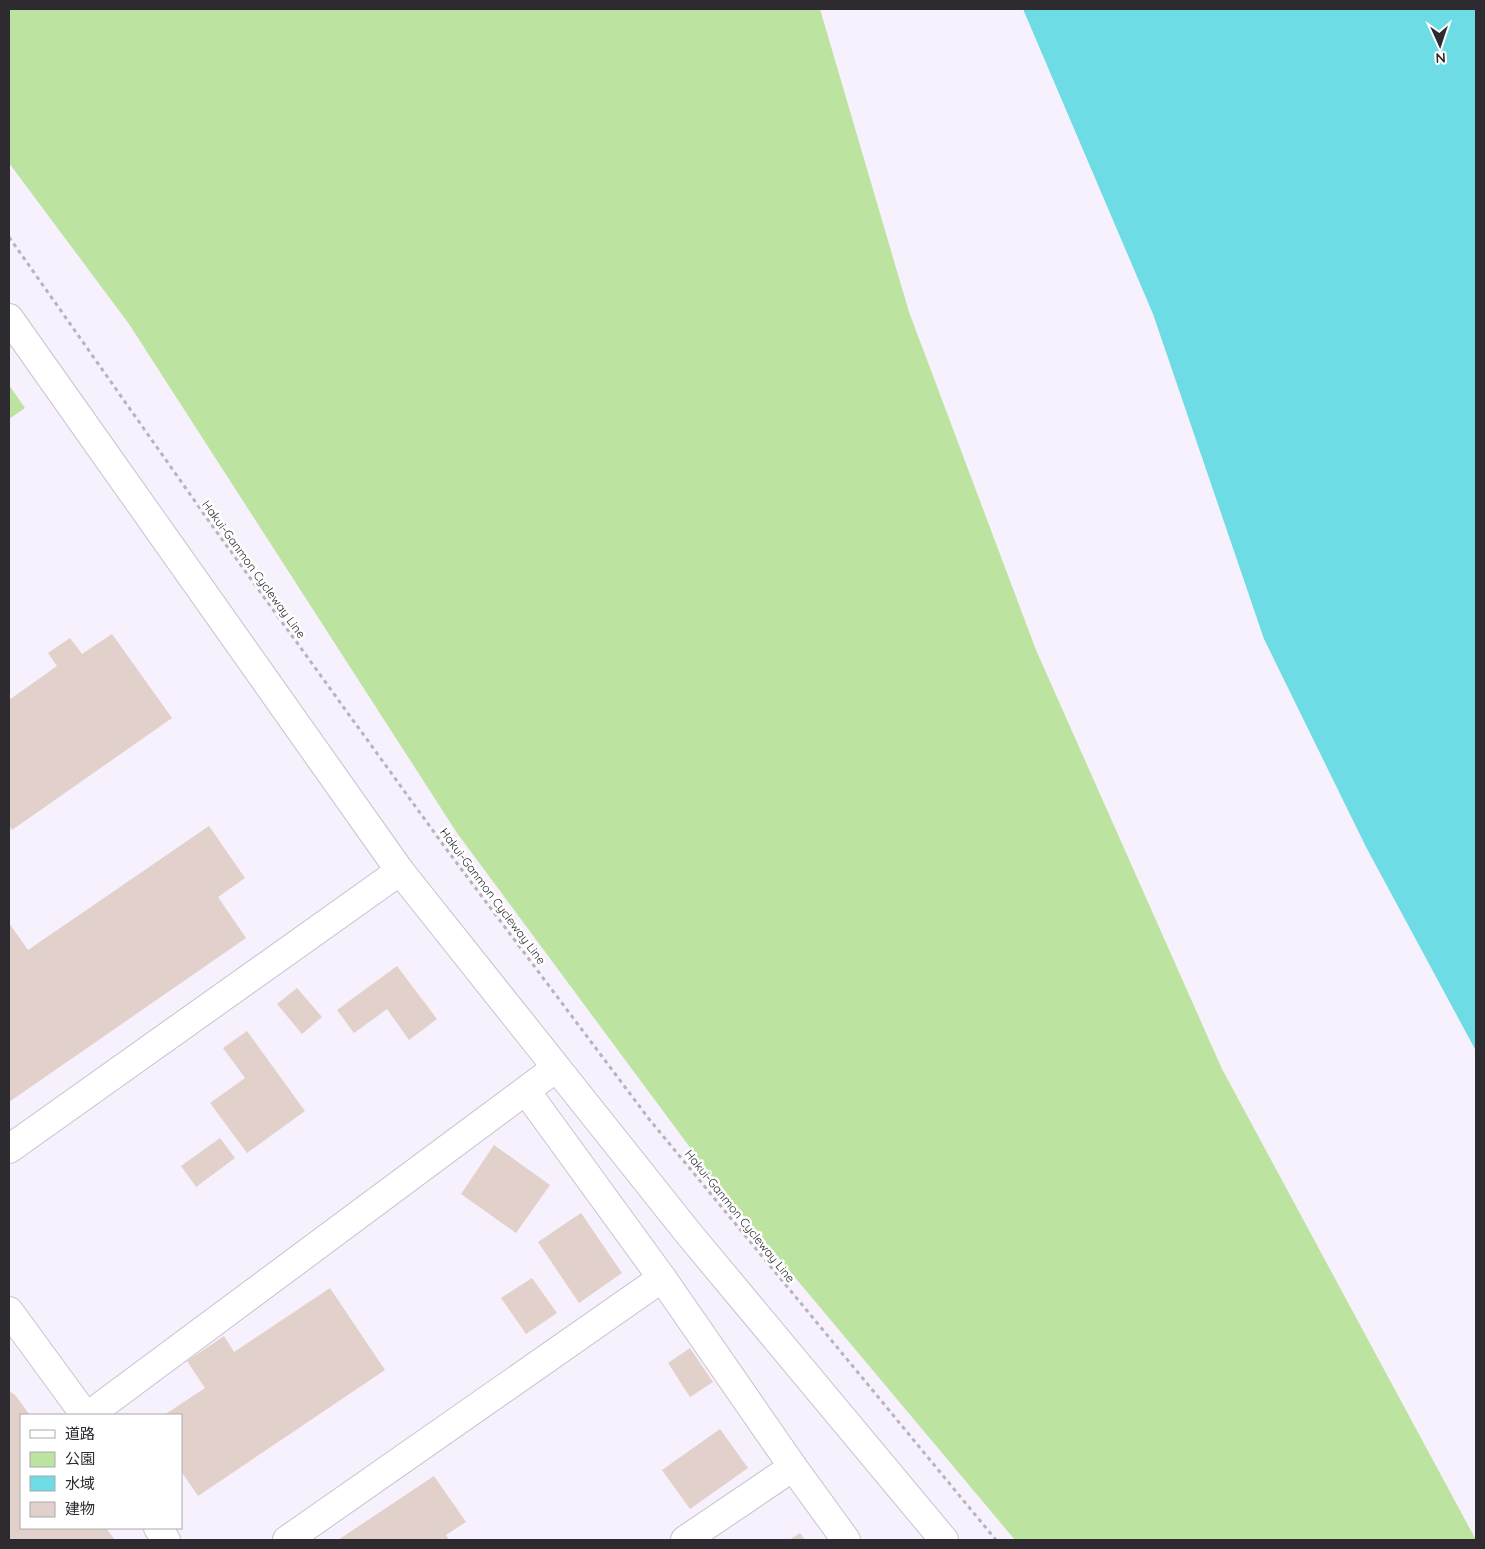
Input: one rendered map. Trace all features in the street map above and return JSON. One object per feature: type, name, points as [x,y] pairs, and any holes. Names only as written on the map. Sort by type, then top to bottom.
[{"type":"street","points":[[9,318],[400,871],[689,1234],[944,1540]]},
{"type":"street","points":[[9,1148],[400,871]]},
{"type":"street","points":[[90,1414],[556,1068]]},
{"type":"street","points":[[526,1091],[662,1278],[792,1467],[846,1540]]},
{"type":"street","points":[[287,1540],[662,1278]]},
{"type":"street","points":[[9,1311],[84,1414]]},
{"type":"street","points":[[685,1540],[792,1467]]},
{"type":"street","points":[[159,1529],[166,1540]]},
{"type":"path","name":"Hakui-Ganmon Cycleway Line","points":[[9,237],[200,509],[432,830],[649,1119],[996,1540]]},
{"type":"green space","points":[[9,9],[820,9],[909,312],[1036,650],[1222,1069],[1476,1540],[1015,1540],[720,1188],[457,833],[129,324],[9,163]]},
{"type":"green space","points":[[9,385],[25,408],[9,419]]},
{"type":"water","points":[[1023,9],[1476,9],[1476,1051],[1366,847],[1264,639],[1153,314]]},
{"type":"building","points":[[112,634],[172,718],[12,830],[9,825],[9,700],[57,666],[48,653],[70,638],[82,654]]},
{"type":"building","points":[[209,826],[245,878],[218,897],[246,938],[9,1102],[9,923],[28,950]]},
{"type":"building","points":[[397,966],[437,1019],[409,1040],[387,1009],[354,1033],[337,1010]]},
{"type":"building","points":[[297,988],[322,1017],[302,1034],[277,1004]]},
{"type":"building","points":[[247,1031],[305,1111],[247,1153],[210,1103],[245,1078],[223,1048]]},
{"type":"building","points":[[220,1138],[235,1158],[196,1187],[181,1166]]},
{"type":"building","points":[[494,1145],[550,1185],[516,1233],[461,1194]]},
{"type":"building","points":[[581,1213],[622,1273],[579,1303],[538,1242]]},
{"type":"building","points":[[532,1278],[557,1313],[526,1334],[501,1298]]},
{"type":"building","points":[[330,1288],[385,1370],[198,1496],[182,1472],[182,1414],[166,1414],[205,1388],[187,1361],[224,1336],[234,1352]]},
{"type":"building","points":[[690,1348],[713,1382],[690,1397],[668,1363]]},
{"type":"building","points":[[9,1391],[15,1395],[29,1414],[20,1414],[20,1529],[107,1529],[115,1540],[9,1540]]},
{"type":"building","points":[[720,1429],[748,1468],[690,1509],[662,1470]]},
{"type":"building","points":[[434,1476],[466,1522],[446,1535],[449,1540],[338,1540]]},
{"type":"building","points":[[800,1533],[805,1540],[789,1540]]}]
